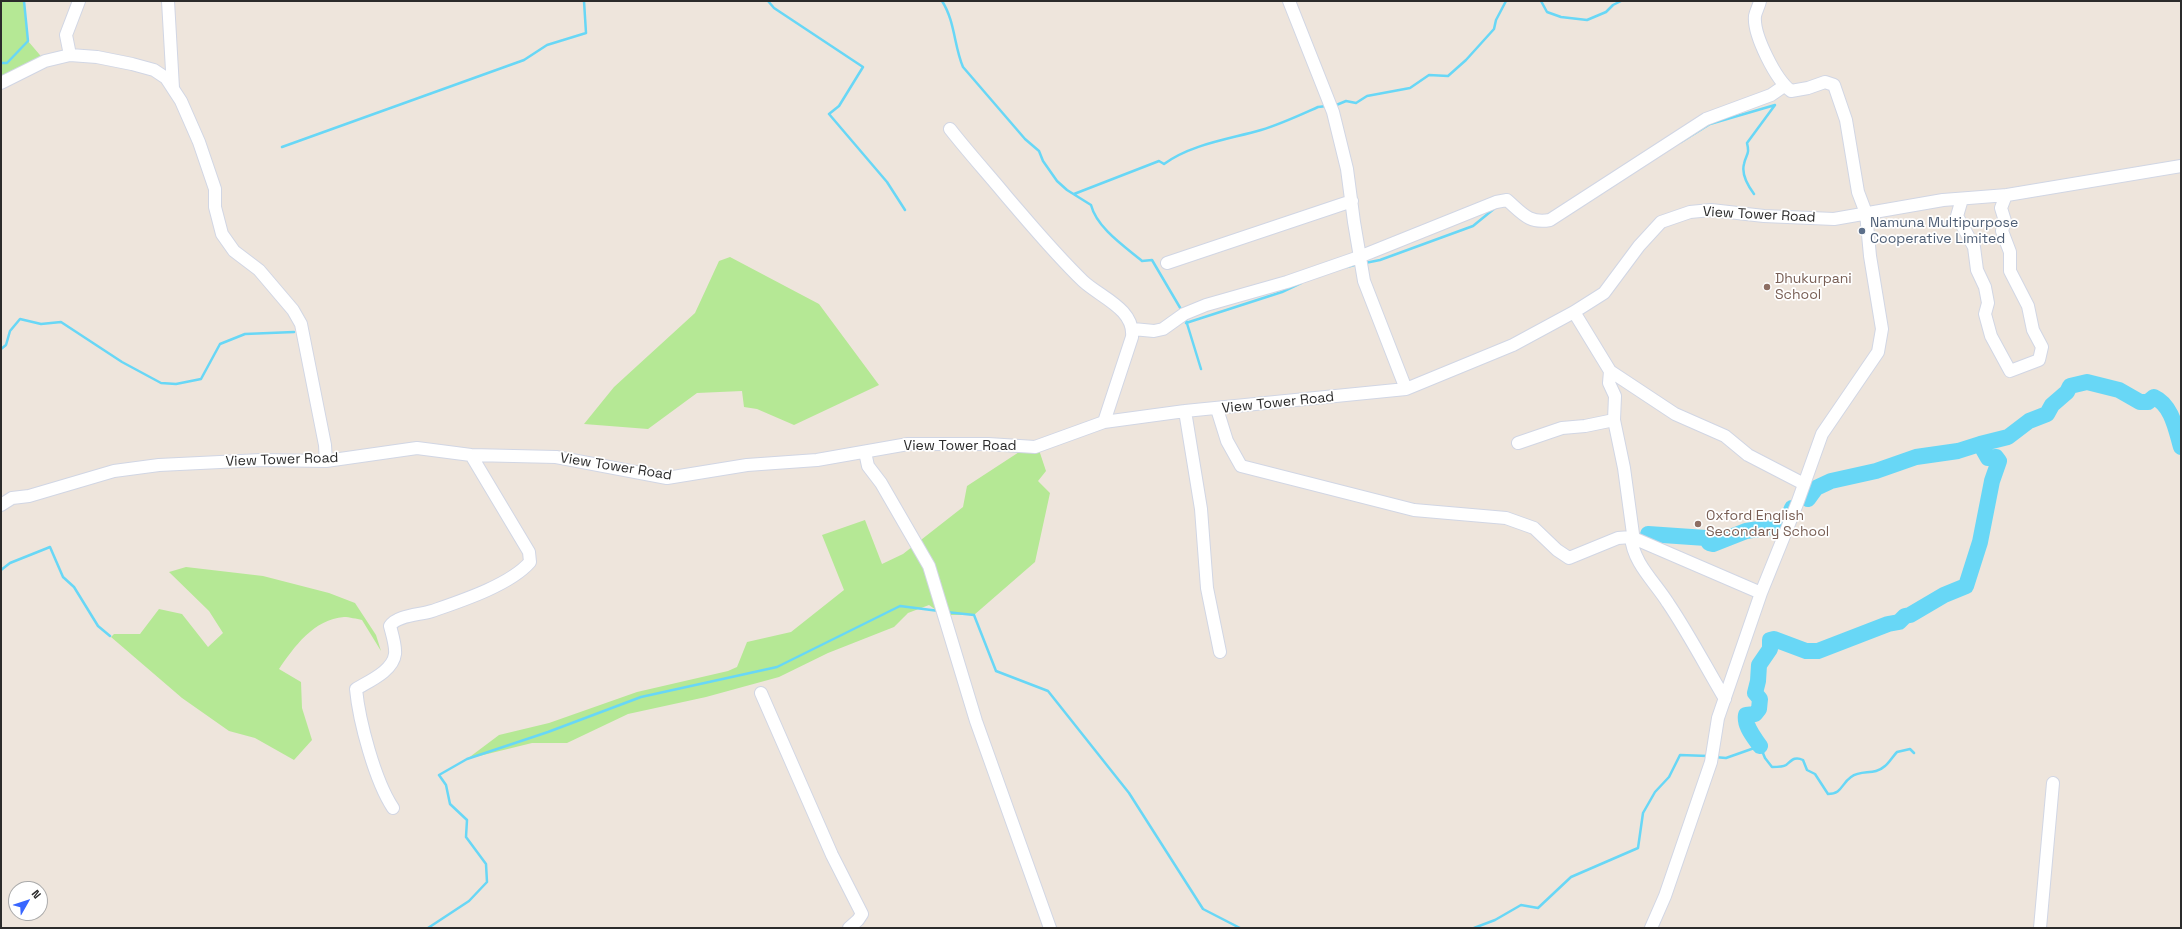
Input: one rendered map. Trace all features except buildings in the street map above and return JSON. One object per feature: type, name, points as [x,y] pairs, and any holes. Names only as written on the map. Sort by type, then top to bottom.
[{"type":"street","points":[[70,55],[66,36],[79,1]]},
{"type":"street","points":[[168,1],[173,89]]},
{"type":"street","points":[[1290,1],[1333,112],[1347,169],[1359,257],[1364,281],[1406,389]]},
{"type":"street","points":[[1651,928],[1665,896],[1712,757],[1718,718],[1761,594],[1822,434],[1878,352],[1882,329],[1870,256],[1866,214],[1858,192],[1846,120],[1834,85],[1825,82],[1808,88],[1791,91],[1784,86],[1774,72],[1755,27],[1755,15],[1760,1]]},
{"type":"street","points":[[1,83],[45,61],[70,55],[98,57],[154,70],[166,78],[181,101],[199,142],[215,189],[215,207],[222,234],[234,251],[259,270],[294,310],[301,324],[323,437],[326,461]]},
{"type":"street","points":[[1133,329],[1154,331],[1163,329],[1184,314],[1206,305],[1287,282],[1359,257],[1496,202],[1507,200],[1530,219],[1538,222],[1550,220],[1706,119],[1771,95],[1784,86]]},
{"type":"street","points":[[950,129],[1048,246],[1085,283],[1115,305],[1131,322],[1133,329],[1132,337],[1104,422]]},
{"type":"street","name":"View Tower Road","points":[[1,505],[12,498],[29,496],[114,471],[159,466],[261,460],[326,461],[417,448],[471,455],[556,457],[667,478],[716,469],[817,460],[908,444],[988,444],[1035,447],[1104,422],[1185,411],[1406,389],[1513,345],[1574,312],[1604,293],[1639,246],[1661,222],[1690,212],[1712,210],[1764,216],[1834,219],[1962,199],[2006,195],[2181,166]]},
{"type":"street","points":[[1962,199],[1957,216],[1974,247],[1977,270],[1985,287],[1988,303],[1985,314],[1991,336],[2010,371],[2039,360],[2042,347],[2034,330],[2028,306],[2010,271],[2010,252],[2002,231],[2005,221],[2001,208],[2006,195]]},
{"type":"street","points":[[1167,263],[1352,201]]},
{"type":"street","points":[[1574,312],[1610,371],[1675,414],[1725,436],[1748,455],[1804,484]]},
{"type":"street","points":[[1610,371],[1609,383],[1615,396],[1614,420],[1624,468],[1633,534],[1631,537],[1632,550],[1668,604],[1725,699]]},
{"type":"street","points":[[1217,409],[1227,441],[1241,466],[1414,510],[1506,518],[1534,528],[1569,558],[1618,538],[1631,537],[1761,594]]},
{"type":"street","points":[[1185,411],[1201,509],[1207,588],[1220,652]]},
{"type":"street","points":[[1518,443],[1562,428],[1585,426],[1614,420]]},
{"type":"street","points":[[865,452],[868,466],[881,483],[929,566],[976,721],[1050,928]]},
{"type":"street","points":[[393,808],[388,800],[369,750],[356,689],[379,675],[392,664],[395,654],[390,626],[393,621],[400,618],[432,611],[501,584],[522,571],[530,562],[529,552],[471,455]]},
{"type":"street","points":[[761,693],[832,855],[862,914],[849,928]]},
{"type":"street","points":[[2040,928],[2053,783]]},
{"type":"green space","points":[[1,1],[24,1],[28,41],[45,61],[1,83]]},
{"type":"green space","points":[[730,257],[819,304],[879,385],[794,425],[757,409],[744,407],[742,391],[697,393],[648,429],[584,424],[614,387],[695,313],[719,261]]},
{"type":"green space","points":[[1036,441],[1046,471],[1038,481],[1050,493],[1035,562],[974,615],[943,615],[929,605],[908,613],[894,627],[828,653],[779,677],[706,697],[628,714],[567,743],[532,743],[467,759],[499,735],[549,723],[637,692],[728,671],[737,667],[747,642],[791,632],[844,590],[822,535],[865,520],[882,564],[903,554],[963,507],[967,486]]},
{"type":"green space","points":[[186,567],[263,576],[329,593],[355,603],[376,635],[381,651],[362,620],[344,617],[333,619],[314,629],[298,643],[279,669],[301,682],[302,708],[312,740],[294,760],[255,738],[229,731],[182,698],[111,637],[114,634],[140,634],[159,609],[182,614],[208,647],[223,633],[209,611],[169,572]]},
{"type":"waterway","points":[[1,63],[7,63],[28,41],[24,1]]},
{"type":"waterway","points":[[282,147],[524,60],[547,45],[586,33],[584,1]]},
{"type":"waterway","points":[[768,1],[774,8],[863,67],[839,106],[829,114],[887,182],[905,210]]},
{"type":"waterway","points":[[942,1],[950,17],[963,67],[1025,139],[1039,151],[1043,161],[1057,181],[1067,190],[1091,205],[1094,213],[1105,229],[1120,243],[1142,261],[1152,260],[1182,311]]},
{"type":"waterway","points":[[1334,106],[1346,101],[1356,103],[1367,96],[1410,88],[1429,75],[1448,76],[1466,60],[1494,29],[1496,20],[1506,1]]},
{"type":"waterway","points":[[1541,1],[1547,12],[1561,17],[1587,20],[1606,12],[1613,5],[1621,1]]},
{"type":"waterway","points":[[1681,142],[1710,124],[1775,105],[1747,143],[1748,152],[1743,172],[1747,184],[1754,194]]},
{"type":"waterway","points":[[1074,194],[1159,161],[1164,164],[1175,157],[1198,147],[1261,130],[1318,107],[1327,106]]},
{"type":"waterway","points":[[1365,263],[1380,260],[1473,226],[1495,208]]},
{"type":"waterway","points":[[1347,267],[1358,264]]},
{"type":"waterway","points":[[1186,323],[1282,292],[1301,283]]},
{"type":"waterway","points":[[1185,317],[1201,369]]},
{"type":"waterway","points":[[1,349],[6,345],[10,331],[20,319],[41,324],[61,322],[122,362],[161,383],[176,384],[201,379],[220,344],[245,334],[294,332]]},
{"type":"waterway","points":[[1980,444],[2008,437],[2029,421],[2047,414],[2052,405],[2067,392],[2070,386],[2087,382],[2119,390],[2140,402],[2148,402],[2154,397],[2160,401],[2169,412],[2181,447]]},
{"type":"waterway","points":[[1760,746],[1746,723],[1746,715],[1755,714],[1759,709],[1760,699],[1755,693],[1758,681],[1759,665],[1770,649],[1770,640],[1774,639],[1806,651],[1818,651],[1888,624],[1899,622],[1905,616],[1910,615],[1944,595],[1966,586],[1980,542],[1992,481],[1999,461],[1996,457],[1988,458],[1980,444],[1958,451],[1916,457],[1876,471],[1831,481],[1816,488],[1808,499]]},
{"type":"waterway","points":[[1648,534],[1706,538],[1709,543],[1713,544],[1746,531],[1785,525],[1792,508]]},
{"type":"waterway","points":[[1,570],[10,563],[50,547],[63,577],[74,587],[98,626],[110,636]]},
{"type":"waterway","points":[[428,928],[469,901],[487,882],[486,864],[466,837],[467,820],[450,804],[446,785],[439,775],[467,759],[548,732],[641,697],[777,667],[900,606],[939,611]]},
{"type":"waterway","points":[[946,612],[974,615],[996,671],[1048,691],[1129,793],[1203,909],[1240,928]]},
{"type":"waterway","points":[[1714,757],[1726,758],[1760,746],[1765,758],[1772,767],[1786,765],[1798,758],[1803,760],[1807,770],[1815,774],[1828,794],[1833,794],[1839,790],[1851,777],[1859,773],[1872,772],[1881,769],[1897,752],[1910,749],[1914,753]]},
{"type":"waterway","points":[[1474,928],[1495,920],[1521,905],[1538,908],[1571,877],[1638,848],[1643,813],[1655,792],[1669,777],[1680,755],[1708,756]]},
{"type":"place","name":"Namuna Multipurpose Cooperative Limited","points":[[1862,231]]},
{"type":"place","name":"Dhukurpani School","points":[[1767,287]]},
{"type":"place","name":"Oxford English Secondary School","points":[[1698,524]]}]
